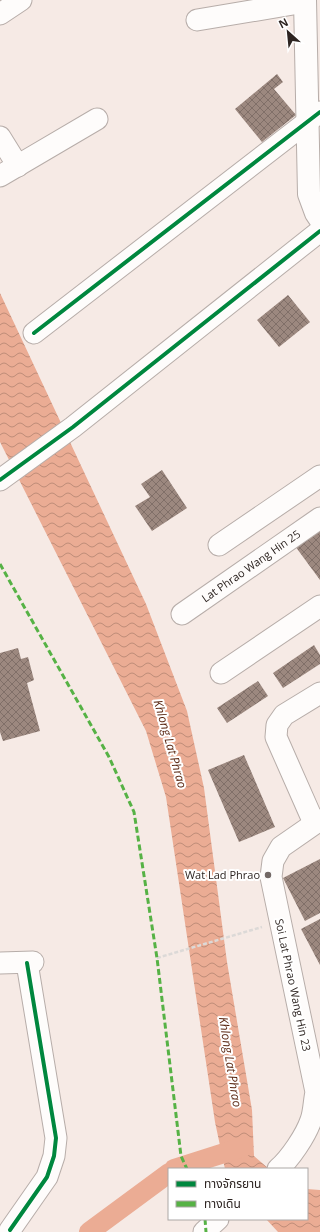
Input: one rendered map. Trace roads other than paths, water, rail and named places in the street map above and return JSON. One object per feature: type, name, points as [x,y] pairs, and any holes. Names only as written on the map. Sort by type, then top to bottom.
[{"type":"main road","points":[[305,1],[313,117],[309,194],[316,213],[320,219]]},
{"type":"street","points":[[0,14],[21,0]]},
{"type":"street","points":[[198,20],[305,1]]},
{"type":"street","points":[[34,332],[313,117]]},
{"type":"street","points":[[0,176],[97,118]]},
{"type":"street","points":[[0,137],[18,166]]},
{"type":"street","points":[[0,480],[73,428],[320,231]]},
{"type":"street","points":[[219,545],[320,476]]},
{"type":"street","name":"Lat Phrao Wang Hin 25","points":[[182,614],[320,518]]},
{"type":"street","points":[[221,673],[320,606]]},
{"type":"street","points":[[317,821],[276,737],[277,725],[284,715],[320,693]]},
{"type":"street","name":"Soi Lat Phrao Wang Hin 23","points":[[281,1167],[296,1147],[312,1120],[318,1094],[313,1049],[271,876],[273,862],[281,847],[317,821]]},
{"type":"street","points":[[0,963],[30,962],[56,1138],[54,1156],[47,1177],[10,1230]]},
{"type":"street","points":[[204,1232],[217,1220]]},
{"type":"water","name":"Khlong Lat Phrao","points":[[0,293],[146,604],[187,711],[204,788],[227,962],[252,1110],[254,1156],[268,1168],[225,1168],[215,1122],[166,797],[146,731],[0,442]]},
{"type":"water","points":[[308,1189],[320,1190],[320,1232],[278,1232],[267,1220],[308,1220]]},
{"type":"waterway","points":[[177,1168],[243,1147]]},
{"type":"waterway","points":[[89,1232],[168,1174]]},
{"type":"place","name":"Wat Lad Phrao","points":[[268,875]]}]
